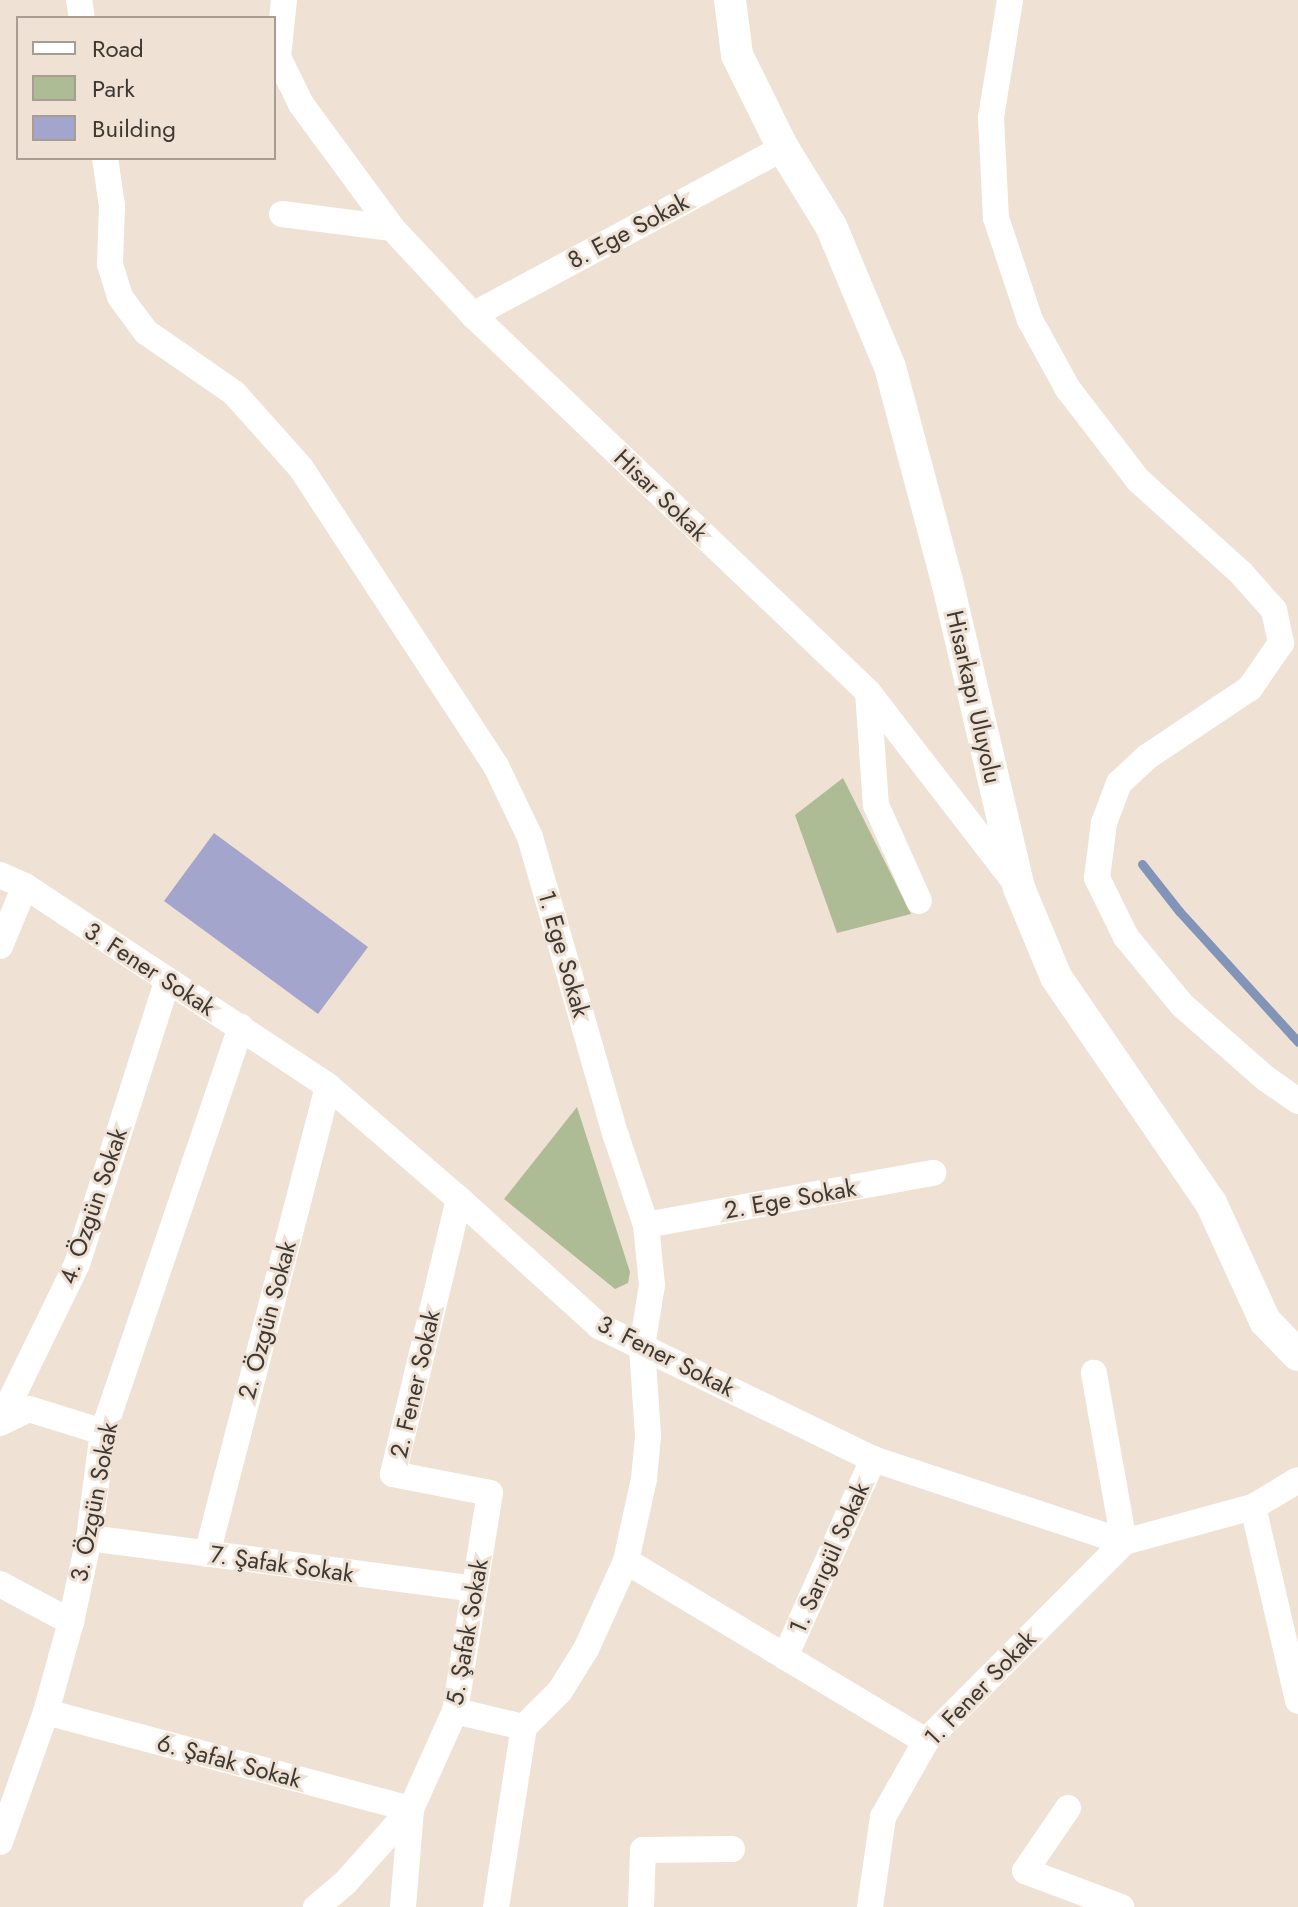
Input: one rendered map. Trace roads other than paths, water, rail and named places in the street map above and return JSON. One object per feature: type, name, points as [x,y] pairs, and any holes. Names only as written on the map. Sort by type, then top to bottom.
[{"type":"street","name":"Hisar Sokak","points":[[284,0],[278,57],[301,104],[392,228],[473,315],[868,692],[1019,888]]},
{"type":"street","name":"Hisarkapı Uluyolu","points":[[730,0],[737,55],[783,148],[831,226],[890,367],[947,581],[1019,888],[1056,977],[1211,1203],[1265,1321],[1298,1355]]},
{"type":"street","points":[[1010,0],[991,117],[996,218],[1030,320],[1068,389],[1138,480],[1241,573],[1274,610],[1281,643],[1250,688],[1147,757],[1119,783],[1104,823],[1097,878],[1126,937],[1182,1005],[1265,1078],[1298,1101]]},
{"type":"street","name":"8. Ege Sokak","points":[[473,315],[783,148]]},
{"type":"street","name":"1. Ege Sokak","points":[[105,160],[112,206],[110,264],[120,297],[146,332],[234,393],[301,468],[496,766],[530,837],[616,1136],[646,1225],[652,1285],[642,1347],[648,1436],[644,1479],[626,1561],[586,1649],[560,1691],[524,1727]]},
{"type":"street","points":[[282,214],[392,228]]},
{"type":"street","points":[[868,692],[876,805],[919,901]]},
{"type":"street","name":"3. Fener Sokak","points":[[0,875],[25,886],[328,1086],[599,1326],[873,1459],[1124,1542]]},
{"type":"street","points":[[0,946],[25,886]]},
{"type":"street","name":"4. Özgün Sokak","points":[[0,1423],[77,1264],[167,982]]},
{"type":"street","name":"3. Özgün Sokak","points":[[0,1842],[46,1712],[71,1622],[89,1538],[103,1432],[241,1027]]},
{"type":"street","name":"2. Özgün Sokak","points":[[207,1554],[328,1086]]},
{"type":"street","name":"2. Ege Sokak","points":[[646,1225],[933,1173]]},
{"type":"street","name":"2. Fener Sokak","points":[[459,1199],[393,1474],[490,1493]]},
{"type":"street","points":[[1094,1373],[1124,1542],[1253,1507],[1298,1480]]},
{"type":"street","points":[[0,1423],[29,1409],[103,1432]]},
{"type":"street","name":"1. Sarıgül Sokak","points":[[785,1657],[873,1459]]},
{"type":"street","name":"5. Şafak Sokak","points":[[403,1907],[411,1809],[455,1711],[490,1493]]},
{"type":"street","points":[[1253,1507],[1298,1701]]},
{"type":"street","name":"7. Şafak Sokak","points":[[89,1538],[475,1589]]},
{"type":"street","name":"1. Fener Sokak","points":[[870,1907],[883,1817],[926,1741],[1124,1542]]},
{"type":"street","points":[[626,1561],[926,1741]]},
{"type":"street","points":[[0,1584],[71,1622]]},
{"type":"street","points":[[455,1711],[524,1727],[496,1907]]},
{"type":"street","name":"6. Şafak Sokak","points":[[46,1712],[411,1809]]},
{"type":"street","points":[[1068,1808],[1025,1871],[1121,1907]]},
{"type":"street","points":[[316,1907],[345,1883],[411,1809]]},
{"type":"street","points":[[641,1907],[643,1850],[732,1849]]},
{"type":"waterway","points":[[1142,864],[1179,911],[1298,1042]]}]
